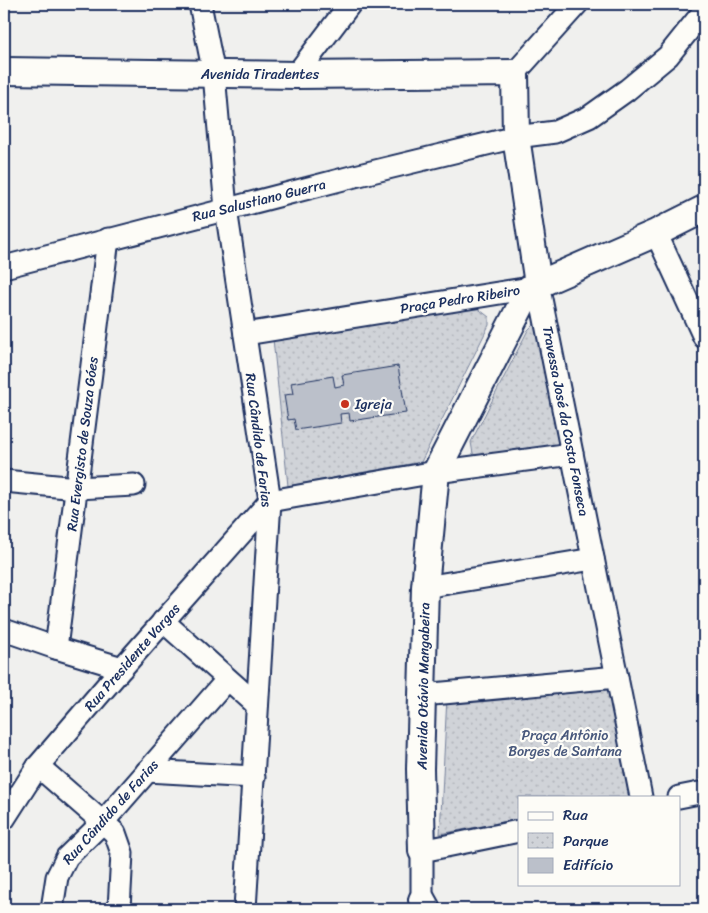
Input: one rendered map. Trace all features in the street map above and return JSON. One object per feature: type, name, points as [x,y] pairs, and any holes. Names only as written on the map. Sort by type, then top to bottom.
[{"type":"main road","name":"Avenida Tiradentes","points":[[4,71],[296,75],[516,73]]},
{"type":"main road","points":[[516,73],[516,137],[534,286],[704,210]]},
{"type":"main road","name":"Praça Pedro Ribeiro","points":[[436,472],[534,286]]},
{"type":"main road","name":"Avenida Otávio Mangabeira","points":[[422,851],[420,769],[425,587],[436,472]]},
{"type":"street","name":"Rua Cândido de Farias","points":[[200,4],[214,74],[226,209],[270,501],[245,909]]},
{"type":"street","points":[[296,75],[350,4]]},
{"type":"street","points":[[516,73],[576,4]]},
{"type":"street","name":"Rua Salustiano Guerra","points":[[4,267],[226,209],[516,137],[555,132],[589,117],[627,90],[668,56],[704,11]]},
{"type":"street","points":[[656,233],[704,337]]},
{"type":"street","name":"Rua Evergisto de Souza Góes","points":[[56,648],[108,239]]},
{"type":"street","name":"Praça Pedro Ribeiro","points":[[245,334],[534,286]]},
{"type":"street","name":"Travessa José da Costa Fonseca","points":[[534,286],[572,454],[593,559]]},
{"type":"street","points":[[270,501],[436,472],[572,454]]},
{"type":"street","points":[[4,480],[77,488],[134,485]]},
{"type":"street","name":"Rua Presidente Vargas","points":[[4,819],[38,766],[162,621],[270,501]]},
{"type":"street","points":[[425,587],[593,559],[641,796]]},
{"type":"street","points":[[162,621],[257,705]]},
{"type":"street","points":[[4,630],[122,668]]},
{"type":"street","points":[[422,695],[617,677]]},
{"type":"street","name":"Rua Cândido de Farias","points":[[52,909],[57,877],[67,857],[103,822],[228,680]]},
{"type":"street","points":[[38,766],[115,833],[122,853],[119,909]]},
{"type":"street","points":[[147,771],[254,777]]},
{"type":"street","points":[[680,798],[704,792]]},
{"type":"street","points":[[422,851],[518,831]]},
{"type":"street","name":"Avenida Otávio Mangabeira","points":[[422,851],[423,906]]},
{"type":"green space","points":[[472,304],[489,317],[489,325],[421,462],[288,486],[273,339]]},
{"type":"green space","points":[[535,323],[539,326],[561,444],[483,458],[473,454],[471,442],[528,330]]},
{"type":"green space","name":"Praça Antônio Borges de Santana","points":[[609,687],[631,796],[518,796],[518,819],[440,834],[447,697]]},
{"type":"building","name":"Igreja","points":[[398,366],[406,413],[350,421],[349,413],[340,414],[341,423],[296,430],[294,419],[288,420],[284,395],[293,394],[291,383],[333,376],[335,387],[344,385],[342,375]]},
{"type":"place","name":"Igreja","points":[[345,404]]}]
